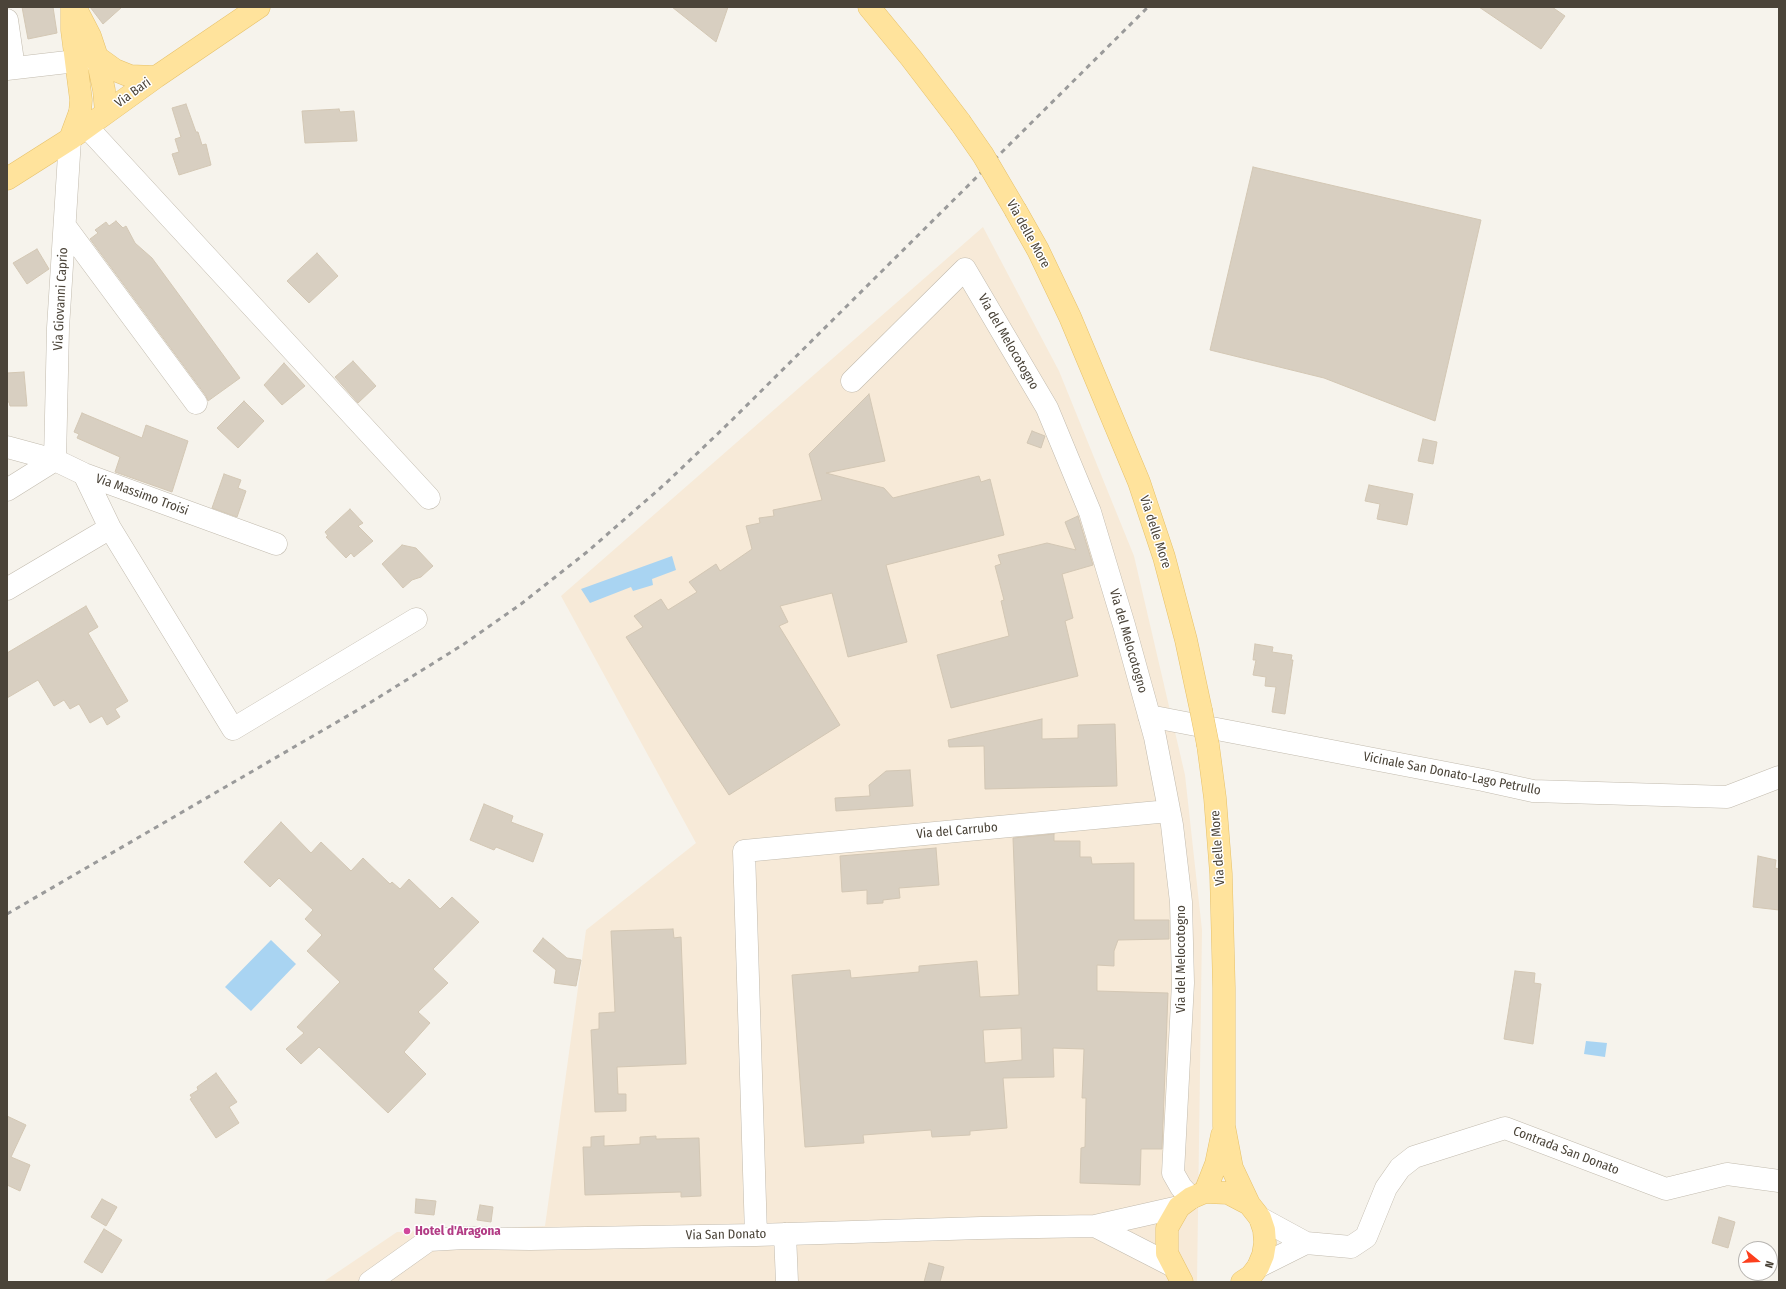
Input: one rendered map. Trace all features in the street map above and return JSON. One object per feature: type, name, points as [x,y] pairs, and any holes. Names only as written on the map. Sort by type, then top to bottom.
[{"type":"main road","points":[[72,7],[72,30],[79,85],[79,126]]},
{"type":"main road","points":[[75,7],[90,36],[98,57],[106,112]]},
{"type":"main road","name":"Via Bari","points":[[7,179],[79,126],[106,112],[259,7]]},
{"type":"main road","name":"Via delle More","points":[[869,7],[912,58],[983,155],[1038,250],[1070,317],[1139,482],[1164,557],[1186,640],[1201,710],[1208,745],[1215,798],[1220,874],[1224,988],[1224,1126]]},
{"type":"main road","points":[[98,57],[115,70],[130,76],[156,77]]},
{"type":"main road","points":[[79,85],[106,112]]},
{"type":"main road","points":[[1180,1276],[1167,1253],[1167,1228],[1192,1199],[1216,1164],[1224,1126]]},
{"type":"main road","points":[[1224,1126],[1232,1168],[1264,1230],[1265,1243],[1263,1255],[1250,1277]]},
{"type":"main road","points":[[1192,1199],[1228,1193],[1254,1211]]},
{"type":"street","points":[[7,20],[11,68],[76,61],[98,57]]},
{"type":"street","points":[[42,65],[63,73],[79,85]]},
{"type":"street","points":[[79,126],[429,498]]},
{"type":"street","name":"Via Giovanni Caprio","points":[[55,460],[58,328],[65,226],[79,126]]},
{"type":"street","points":[[65,226],[196,403]]},
{"type":"street","name":"Via del Melocotogno","points":[[852,381],[966,269],[1047,408],[1090,512],[1155,736],[1169,811],[1181,902],[1183,983],[1173,1173],[1181,1186],[1192,1199]]},
{"type":"street","name":"Via Massimo Troisi","points":[[7,448],[55,460],[84,474],[276,544]]},
{"type":"street","points":[[7,490],[55,460]]},
{"type":"street","points":[[84,474],[110,528],[233,729],[416,620]]},
{"type":"street","points":[[7,589],[110,528]]},
{"type":"street","name":"Vicinale San Donato-Lago Petrullo","points":[[1149,716],[1484,780],[1533,791],[1727,797],[1779,777]]},
{"type":"street","name":"Via del Carrubo","points":[[756,1235],[744,851],[1169,811]]},
{"type":"street","name":"Contrada San Donato","points":[[1306,1243],[1351,1247],[1366,1237],[1386,1188],[1400,1168],[1414,1157],[1505,1128],[1666,1189],[1727,1174],[1779,1181]]},
{"type":"street","name":"Via San Donato","points":[[370,1282],[429,1240],[465,1238],[530,1239],[756,1235],[1095,1226],[1192,1199]]},
{"type":"street","points":[[1250,1277],[1306,1243],[1254,1211]]},
{"type":"street","points":[[1095,1226],[1180,1276]]},
{"type":"street","points":[[785,1234],[787,1282]]},
{"type":"shaded area","points":[[983,227],[1059,371],[1134,556],[1185,775],[1202,930],[1197,1282],[323,1282],[397,1232],[545,1226],[586,930],[696,843],[561,596]]},
{"type":"water","points":[[672,556],[676,570],[652,579],[653,585],[633,591],[631,587],[590,603],[581,589]]},
{"type":"water","points":[[271,940],[296,964],[251,1011],[225,987]]},
{"type":"water","points":[[1586,1041],[1607,1043],[1605,1057],[1584,1054]]},
{"type":"building","points":[[22,7],[53,7],[57,33],[28,39]]},
{"type":"building","points":[[90,7],[122,7],[103,24]]},
{"type":"building","points":[[672,7],[728,7],[716,42]]},
{"type":"building","points":[[1479,7],[1552,7],[1565,16],[1541,49]]},
{"type":"building","points":[[186,104],[202,145],[206,144],[211,165],[179,175],[172,154],[179,152],[175,139],[181,137],[172,108]]},
{"type":"building","points":[[339,109],[340,112],[354,111],[357,141],[305,143],[302,111]]},
{"type":"building","points":[[1253,167],[1481,220],[1435,421],[1324,378],[1210,350]]},
{"type":"building","points":[[116,221],[123,228],[126,226],[135,243],[152,258],[240,378],[208,401],[206,396],[90,239],[98,233],[95,230],[106,222],[109,226]]},
{"type":"building","points":[[37,249],[49,269],[27,284],[13,263]]},
{"type":"building","points":[[317,253],[338,276],[309,303],[287,281]]},
{"type":"building","points":[[353,361],[376,386],[358,403],[335,377]]},
{"type":"building","points":[[284,363],[305,386],[282,405],[264,385]]},
{"type":"building","points":[[24,372],[27,406],[10,406],[9,402],[7,402],[7,373]]},
{"type":"building","points":[[869,394],[885,461],[826,473],[884,488],[893,498],[979,476],[981,482],[990,479],[1004,535],[886,565],[907,642],[848,657],[832,593],[780,606],[788,622],[779,626],[840,725],[729,795],[626,637],[643,627],[634,616],[661,599],[668,610],[697,592],[689,582],[716,564],[720,571],[752,549],[746,526],[760,523],[759,518],[774,516],[773,510],[822,500],[809,454]]},
{"type":"building","points":[[244,401],[264,421],[238,448],[217,428]]},
{"type":"building","points":[[82,413],[142,438],[146,425],[188,441],[172,492],[115,472],[120,457],[77,438],[79,434],[74,432]]},
{"type":"building","points":[[1032,431],[1045,436],[1041,448],[1027,443]]},
{"type":"building","points":[[1423,439],[1437,442],[1433,464],[1418,461]]},
{"type":"building","points":[[224,474],[241,480],[238,488],[246,491],[237,517],[212,508]]},
{"type":"building","points":[[1369,485],[1413,494],[1407,525],[1377,519],[1380,504],[1365,501]]},
{"type":"building","points":[[350,509],[363,523],[358,526],[373,541],[354,557],[351,553],[346,558],[326,537],[328,536],[325,532]]},
{"type":"building","points":[[1078,516],[1093,565],[1062,574],[1073,618],[1065,621],[1078,676],[951,708],[937,655],[1009,636],[1001,601],[1004,600],[995,566],[1001,564],[998,555],[1047,543],[1076,550],[1065,522]]},
{"type":"building","points":[[402,545],[416,548],[433,566],[421,577],[412,580],[403,588],[382,564]]},
{"type":"building","points":[[86,606],[98,627],[88,633],[128,701],[115,709],[120,717],[107,725],[102,716],[90,723],[79,704],[70,709],[64,700],[54,706],[38,680],[7,698],[7,653]]},
{"type":"building","points":[[1255,644],[1273,647],[1272,652],[1292,655],[1291,660],[1293,660],[1285,714],[1272,712],[1276,687],[1265,686],[1266,677],[1253,675],[1256,660],[1253,660]]},
{"type":"building","points":[[1042,719],[1042,739],[1078,738],[1078,725],[1115,724],[1117,786],[985,789],[984,746],[949,747],[948,740]]},
{"type":"building","points":[[910,770],[913,806],[836,811],[835,798],[870,796],[869,785],[886,771]]},
{"type":"building","points":[[484,804],[513,816],[511,822],[543,834],[533,862],[496,847],[494,850],[470,840]]},
{"type":"building","points":[[281,822],[311,853],[321,842],[351,871],[363,858],[390,884],[392,882],[400,889],[409,879],[440,909],[452,897],[479,922],[433,969],[448,983],[418,1012],[430,1023],[404,1052],[426,1074],[388,1113],[319,1047],[301,1064],[286,1049],[304,1033],[297,1027],[340,982],[307,951],[322,935],[305,919],[313,910],[279,878],[270,887],[244,862]]},
{"type":"building","points":[[1054,834],[1054,841],[1080,841],[1080,857],[1091,857],[1092,864],[1134,863],[1134,920],[1169,920],[1169,939],[1118,940],[1114,951],[1114,966],[1097,965],[1097,991],[1168,993],[1162,1149],[1141,1149],[1140,1185],[1080,1183],[1081,1148],[1085,1147],[1086,1098],[1082,1098],[1084,1049],[1053,1048],[1054,1077],[1003,1078],[1007,1128],[970,1131],[970,1135],[932,1137],[931,1130],[863,1135],[864,1143],[805,1147],[792,975],[850,970],[851,978],[919,972],[919,966],[977,961],[980,997],[1019,995],[1013,838]],"holes":[[[1021,1028],[1022,1060],[985,1063],[983,1030]]]},
{"type":"building","points":[[936,848],[939,885],[899,888],[900,898],[883,900],[883,903],[867,904],[867,890],[842,892],[840,856]]},
{"type":"building","points":[[1758,856],[1776,860],[1775,868],[1779,869],[1779,910],[1753,907]]},
{"type":"building","points":[[673,929],[674,938],[681,937],[686,1064],[617,1067],[618,1094],[626,1094],[626,1111],[595,1112],[591,1030],[599,1029],[599,1013],[615,1012],[611,931]]},
{"type":"building","points":[[543,938],[567,958],[581,960],[576,986],[554,983],[556,970],[533,951]]},
{"type":"building","points":[[1515,971],[1535,973],[1534,983],[1541,984],[1533,1044],[1504,1039]]},
{"type":"building","points":[[216,1073],[237,1102],[229,1107],[239,1123],[216,1138],[190,1099],[192,1098],[190,1095],[198,1090],[197,1087]]},
{"type":"building","points":[[7,1116],[26,1125],[11,1157],[30,1165],[20,1191],[7,1185]]},
{"type":"building","points":[[604,1136],[604,1146],[640,1144],[640,1137],[656,1136],[656,1139],[699,1138],[701,1196],[681,1197],[681,1192],[585,1195],[583,1147],[591,1147],[591,1137]]},
{"type":"building","points":[[102,1199],[117,1207],[106,1226],[91,1217]]},
{"type":"building","points":[[416,1199],[436,1201],[434,1215],[415,1213]]},
{"type":"building","points":[[480,1205],[493,1207],[491,1222],[477,1220]]},
{"type":"building","points":[[1719,1217],[1735,1222],[1728,1248],[1712,1243]]},
{"type":"building","points":[[104,1229],[122,1240],[102,1273],[84,1262]]},
{"type":"building","points":[[929,1263],[944,1267],[940,1282],[924,1282]]},
{"type":"railway","points":[[7,914],[368,704],[464,644],[521,604],[587,552],[665,484],[730,422],[1148,7]]},
{"type":"place","name":"Hotel d'Aragona","points":[[407,1231]]}]
